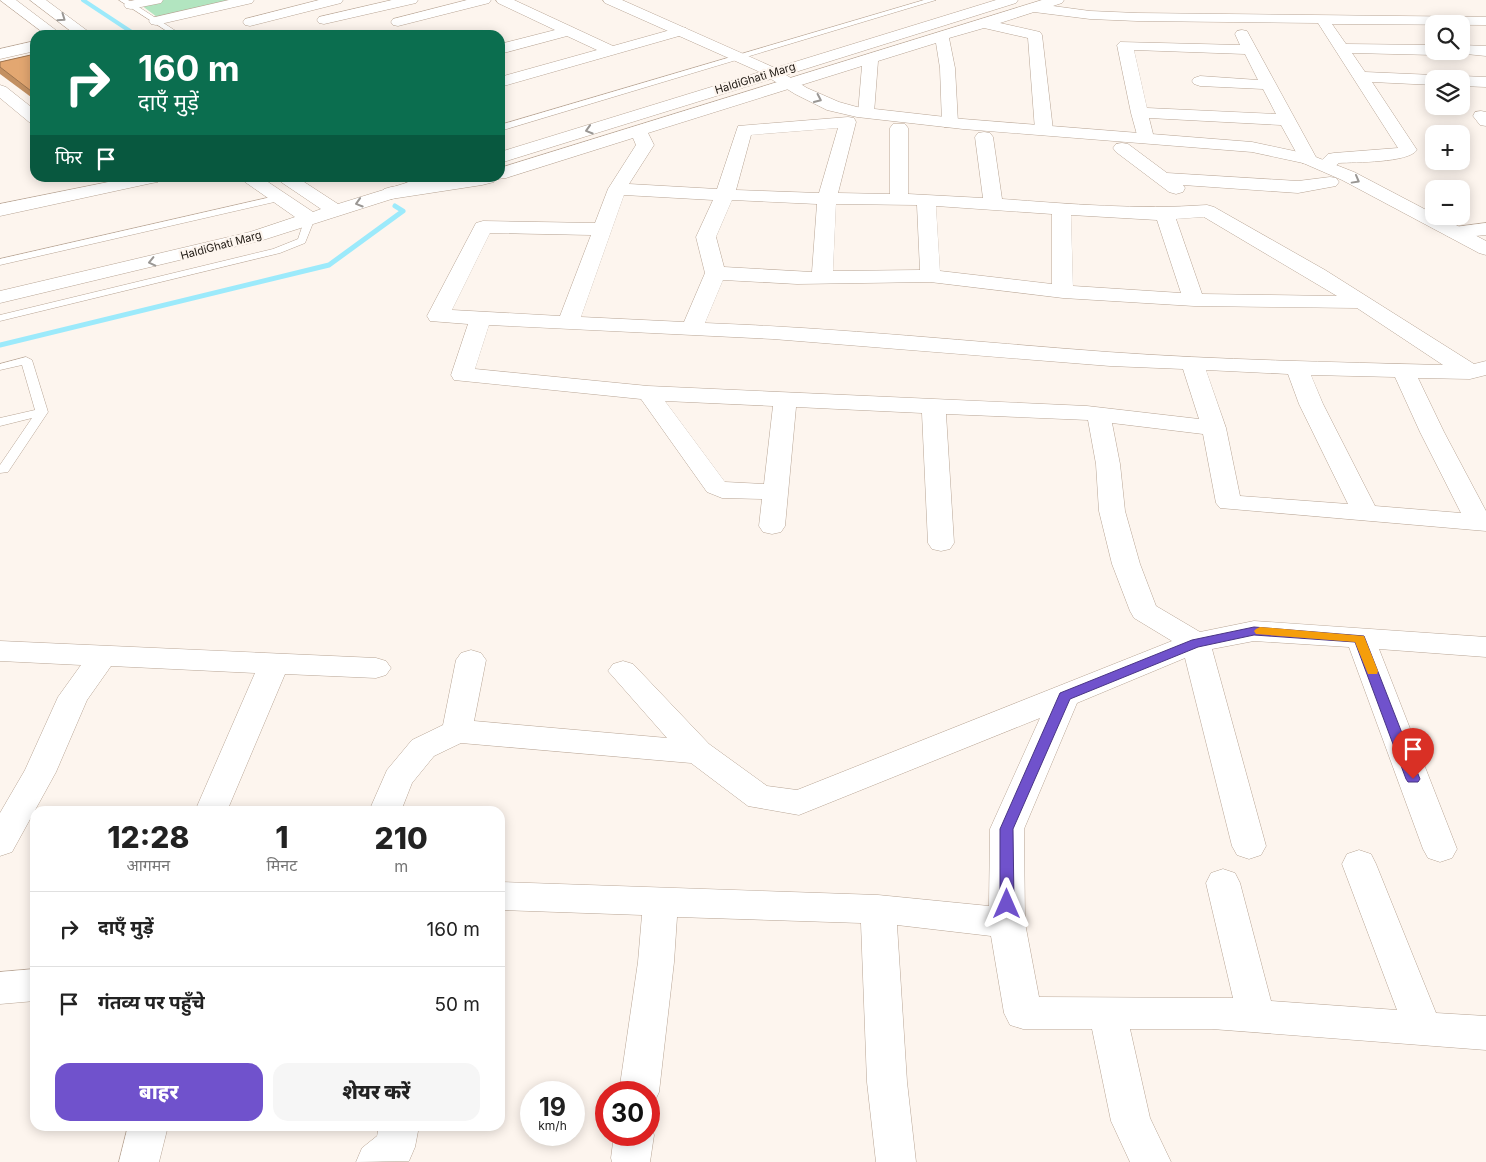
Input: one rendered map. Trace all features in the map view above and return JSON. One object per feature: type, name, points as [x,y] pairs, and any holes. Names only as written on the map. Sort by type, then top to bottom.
[{"type":"street","points":[[7,0],[48,30]]},
{"type":"street","points":[[37,0],[77,30]]},
{"type":"street","points":[[127,3],[156,0]]},
{"type":"street","points":[[156,21],[247,0]]},
{"type":"street","points":[[224,5],[256,26],[303,8],[336,0]]},
{"type":"street","points":[[324,20],[411,0]]},
{"type":"street","points":[[398,22],[484,0]]},
{"type":"street","points":[[504,0],[612,51]]},
{"type":"street","points":[[610,0],[681,31],[757,73],[818,114],[848,122],[984,137],[1267,161],[1328,174],[1454,232],[1486,249]]},
{"type":"street","name":"HaldiGhati Marg","points":[[505,156],[974,0]]},
{"type":"street","points":[[790,84],[1057,0]]},
{"type":"street","points":[[1007,1],[1033,7],[1090,15],[1425,20]]},
{"type":"street","name":"HaldiGhati Marg","points":[[505,143],[956,17],[1007,1]]},
{"type":"street","points":[[1447,5],[1457,15]]},
{"type":"street","points":[[1304,6],[1318,19],[1341,48],[1408,150],[1401,153],[1340,157],[1330,160],[1328,174]]},
{"type":"street","points":[[303,8],[343,30]]},
{"type":"street","points":[[372,9],[412,30]]},
{"type":"street","points":[[956,17],[1035,35],[1044,130]]},
{"type":"street","points":[[1232,18],[1270,85],[1308,159]]},
{"type":"street","points":[[1470,21],[1486,21]]},
{"type":"street","points":[[505,48],[568,31]]},
{"type":"street","points":[[505,81],[681,31]]},
{"type":"street","points":[[941,36],[948,63],[947,93],[950,123]]},
{"type":"street","points":[[1145,138],[1125,45],[1251,50]]},
{"type":"street","points":[[0,54],[30,47]]},
{"type":"street","points":[[1341,48],[1425,50]]},
{"type":"street","points":[[1470,50],[1486,51]]},
{"type":"street","points":[[866,113],[871,58]]},
{"type":"street","points":[[505,173],[642,138],[757,73],[790,84],[833,106],[866,113],[950,123],[1252,147],[1308,159],[1328,174],[1486,267]]},
{"type":"street","points":[[1360,77],[1425,80]]},
{"type":"street","points":[[1200,81],[1270,85]]},
{"type":"street","points":[[1470,81],[1486,82]]},
{"type":"street","points":[[0,90],[30,114]]},
{"type":"street","points":[[1140,114],[1288,120]]},
{"type":"street","points":[[1486,116],[1481,116],[1486,121]]},
{"type":"street","points":[[692,328],[715,273],[706,237],[725,194],[744,130],[848,122]]},
{"type":"street","points":[[822,278],[827,198],[848,122]]},
{"type":"street","points":[[899,128],[899,199]]},
{"type":"street","points":[[984,137],[994,204]]},
{"type":"street","points":[[568,322],[617,189],[642,138]]},
{"type":"street","points":[[1122,148],[1207,211],[1318,274],[1481,374]]},
{"type":"street","points":[[1162,178],[1298,187],[1328,174]]},
{"type":"street","points":[[4,204],[111,182]]},
{"type":"street","points":[[257,182],[310,218]]},
{"type":"street","points":[[293,182],[326,205]]},
{"type":"street","points":[[400,183],[438,182]]},
{"type":"street","name":"HaldiGhati Marg","points":[[0,281],[205,234],[286,203],[326,205],[400,183]]},
{"type":"street","points":[[617,189],[827,198],[926,200],[1061,208],[1120,214],[1165,214],[1207,211]]},
{"type":"street","points":[[926,200],[930,276]]},
{"type":"street","name":"HaldiGhati Marg","points":[[0,297],[196,252],[256,236],[310,218],[326,205]]},
{"type":"street","points":[[1061,208],[1063,292]]},
{"type":"street","points":[[1165,214],[1194,300]]},
{"type":"street","points":[[602,229],[483,227],[438,316],[773,332],[1090,358],[1481,374]]},
{"type":"street","points":[[1454,232],[1486,229]]},
{"type":"street","points":[[715,273],[822,278],[930,276],[1063,292],[1194,300],[1361,302]]},
{"type":"street","points":[[481,318],[462,375],[648,393],[1099,415],[1214,428]]},
{"type":"street","points":[[1192,363],[1214,428],[1229,502],[1482,523]]},
{"type":"street","points":[[1296,367],[1311,404],[1365,513]]},
{"type":"street","points":[[1404,371],[1432,432],[1482,523]]},
{"type":"street","points":[[648,393],[716,487],[722,490],[776,492]]},
{"type":"street","points":[[772,526],[785,400]]},
{"type":"street","points":[[934,407],[941,543]]},
{"type":"street","points":[[1099,415],[1108,464],[1112,511],[1126,564],[1144,610],[1196,643],[1249,846]]},
{"type":"street","points":[[623,671],[698,752],[759,798],[799,803],[1196,643],[1254,631],[1486,647]]},
{"type":"street","points":[[1360,638],[1440,849]]},
{"type":"street","points":[[0,651],[376,668]]},
{"type":"street","points":[[0,843],[40,772],[73,697],[103,655]]},
{"type":"street","points":[[457,731],[470,660]]},
{"type":"street","points":[[213,806],[274,664]]},
{"type":"street","points":[[1065,696],[1007,829],[1007,923],[1023,1013],[1212,1013],[1486,1033]]},
{"type":"street","points":[[387,806],[398,778],[423,748],[457,731],[698,752]]},
{"type":"street","points":[[1359,864],[1423,1028]]},
{"type":"street","points":[[1223,883],[1256,1016]]},
{"type":"street","points":[[505,896],[878,909],[1007,923]]},
{"type":"street","points":[[640,1081],[656,962],[661,902]]},
{"type":"street","points":[[878,909],[887,1082],[896,1162]]},
{"type":"street","points":[[0,988],[30,985]]},
{"type":"street","points":[[1108,1014],[1131,1121],[1151,1162]]},
{"type":"street","points":[[139,1162],[147,1131]]},
{"type":"street","points":[[376,1162],[395,1146],[399,1131]]},
{"type":"lane","points":[[505,127],[757,73],[932,0]]},
{"type":"lane","points":[[127,3],[170,30]]},
{"type":"lane","points":[[0,262],[286,203]]},
{"type":"lane","points":[[0,318],[276,251],[302,241],[310,218]]},
{"type":"lane","points":[[0,367],[26,360],[42,412]]},
{"type":"lane","points":[[0,422],[42,412]]},
{"type":"lane","points":[[1,472],[42,412]]},
{"type":"green space","points":[[162,0],[242,0],[161,20],[141,5]]},
{"type":"building","points":[[30,55],[30,90],[0,67],[0,62]]},
{"type":"waterway","points":[[83,0],[128,30]]},
{"type":"waterway","points":[[0,345],[329,265],[403,211],[395,206]]},
{"type":"slow traffic","points":[[1260,631],[1360,638],[1372,671]]},
{"type":"route","points":[[1007,904],[1007,829],[1065,696],[1196,643],[1254,631],[1360,638],[1413,779]]}]
